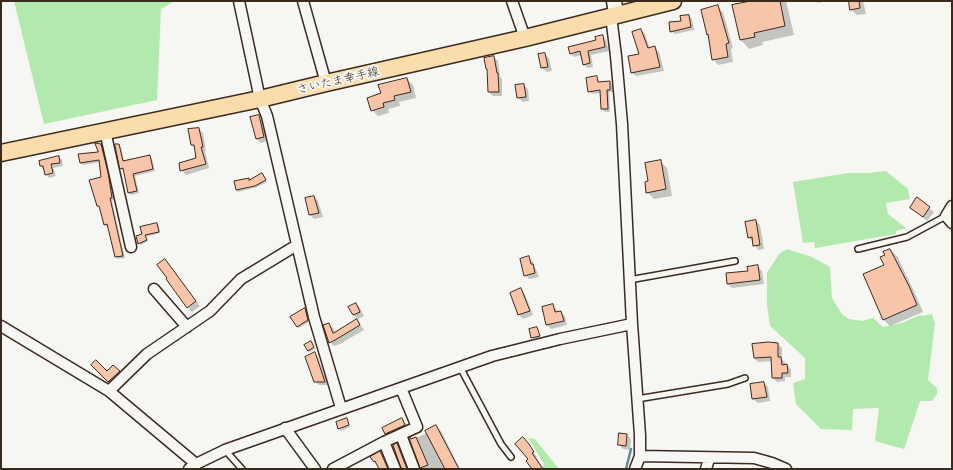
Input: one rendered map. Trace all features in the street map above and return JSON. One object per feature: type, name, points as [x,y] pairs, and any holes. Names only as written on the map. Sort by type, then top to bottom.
[{"type":"main road","name":"さいたま幸手線","points":[[1,153],[260,100],[326,83],[525,38],[614,10],[673,1]]},
{"type":"street","points":[[239,1],[260,100],[267,116],[314,317],[341,408]]},
{"type":"street","points":[[303,1],[326,83]]},
{"type":"street","points":[[512,1],[525,38]]},
{"type":"street","points":[[614,10],[616,56],[622,124],[640,456],[635,469]]},
{"type":"street","points":[[105,131],[131,247]]},
{"type":"street","points":[[949,220],[952,206]]},
{"type":"street","points":[[109,391],[148,354],[210,311],[241,280],[297,245]]},
{"type":"street","points":[[154,289],[187,327]]},
{"type":"street","points":[[1,326],[109,391],[192,466],[225,450],[284,428],[492,356],[632,324]]},
{"type":"street","points":[[333,469],[384,442],[417,428],[401,388]]},
{"type":"street","points":[[284,428],[315,469]]},
{"type":"street","points":[[401,435],[414,469]]},
{"type":"street","points":[[384,442],[395,469]]},
{"type":"street","points":[[640,456],[754,458],[786,469]]},
{"type":"street","points":[[706,469],[709,458]]},
{"type":"lane","points":[[858,249],[907,237],[949,220]]},
{"type":"lane","points":[[630,280],[735,261]]},
{"type":"lane","points":[[460,367],[501,444],[511,457]]},
{"type":"lane","points":[[637,399],[728,384],[746,378]]},
{"type":"lane","points":[[225,450],[242,469]]},
{"type":"green space","points":[[14,1],[175,1],[161,9],[157,100],[44,124]]},
{"type":"green space","points":[[886,171],[908,189],[910,199],[886,203],[888,214],[906,228],[896,231],[896,234],[815,248],[814,242],[803,243],[793,182],[848,173]]},
{"type":"green space","points":[[787,249],[812,257],[830,267],[832,298],[842,314],[849,319],[862,321],[873,318],[883,327],[902,323],[920,315],[932,314],[935,323],[928,380],[937,388],[937,394],[932,401],[920,401],[904,449],[875,441],[879,408],[853,409],[852,430],[821,429],[796,404],[793,383],[805,379],[805,358],[770,326],[767,305],[767,273],[779,254]]},
{"type":"green space","points":[[528,438],[535,439],[559,469],[542,469],[544,464]]},
{"type":"building","points":[[751,1],[780,1],[785,26],[754,33],[755,37],[740,40],[732,5]]},
{"type":"building","points":[[849,1],[859,1],[860,8],[850,10]]},
{"type":"building","points":[[718,5],[729,43],[726,44],[728,57],[712,60],[708,34],[707,35],[701,10]]},
{"type":"building","points":[[689,15],[691,27],[670,32],[669,22],[681,21],[680,16]]},
{"type":"building","points":[[641,29],[648,48],[655,46],[660,67],[631,73],[628,56],[639,54],[632,32]]},
{"type":"building","points":[[603,35],[605,47],[588,51],[590,63],[583,65],[580,51],[570,54],[568,47],[596,40],[595,37]]},
{"type":"building","points":[[545,53],[548,67],[541,68],[538,54]]},
{"type":"building","points":[[494,56],[498,73],[499,92],[488,92],[487,69],[484,58]]},
{"type":"building","points":[[597,76],[598,82],[610,81],[610,90],[607,90],[608,109],[601,109],[600,90],[588,92],[586,78]]},
{"type":"building","points":[[407,78],[411,92],[394,96],[395,100],[383,103],[384,107],[371,111],[367,98],[381,93],[378,85]]},
{"type":"building","points":[[524,84],[526,97],[517,98],[515,85]]},
{"type":"building","points":[[259,115],[264,137],[256,139],[250,117]]},
{"type":"building","points":[[199,128],[203,147],[201,147],[206,164],[180,171],[179,163],[196,158],[194,145],[191,145],[188,129]]},
{"type":"building","points":[[95,143],[101,144],[108,172],[112,198],[110,198],[123,256],[115,257],[107,224],[104,225],[99,206],[97,206],[89,180],[101,177],[99,160],[80,163],[78,154],[98,152]]},
{"type":"building","points":[[115,144],[119,144],[123,161],[150,155],[153,169],[133,174],[137,191],[128,193],[123,168],[120,169]]},
{"type":"building","points":[[59,156],[60,163],[51,164],[53,173],[45,175],[43,166],[40,166],[39,161]]},
{"type":"building","points":[[661,160],[666,189],[646,193],[645,182],[648,181],[645,163]]},
{"type":"building","points":[[262,173],[266,180],[255,186],[236,190],[234,181],[249,178],[249,180]]},
{"type":"building","points":[[314,196],[319,213],[309,215],[305,198]]},
{"type":"building","points":[[917,197],[930,207],[923,217],[910,208]]},
{"type":"building","points":[[756,220],[760,245],[753,246],[752,237],[748,238],[745,222]]},
{"type":"building","points":[[157,223],[159,232],[145,235],[147,240],[138,244],[136,236],[142,234],[140,227]]},
{"type":"building","points":[[890,249],[917,305],[883,320],[863,274],[884,265],[880,257],[885,255],[883,252]]},
{"type":"building","points":[[529,256],[535,273],[524,276],[520,259]]},
{"type":"building","points":[[165,259],[196,301],[187,308],[157,265]]},
{"type":"building","points":[[758,265],[760,280],[727,284],[726,273],[748,271],[747,267]]},
{"type":"building","points":[[521,288],[530,311],[518,315],[510,293]]},
{"type":"building","points":[[356,303],[360,312],[353,315],[348,307]]},
{"type":"building","points":[[553,304],[555,312],[561,311],[564,321],[546,325],[542,307]]},
{"type":"building","points":[[305,308],[308,320],[297,327],[290,317]]},
{"type":"building","points":[[357,319],[360,325],[329,343],[323,325],[329,323],[333,333]]},
{"type":"building","points":[[537,327],[540,336],[531,338],[529,329]]},
{"type":"building","points":[[311,341],[314,347],[308,351],[304,345]]},
{"type":"building","points":[[769,342],[778,343],[778,357],[781,357],[782,365],[787,364],[788,373],[782,373],[782,378],[772,378],[771,357],[754,358],[752,344]]},
{"type":"building","points":[[315,352],[325,382],[314,382],[305,357]]},
{"type":"building","points":[[96,360],[107,371],[113,365],[120,371],[108,382],[91,365]]},
{"type":"building","points":[[764,382],[767,397],[752,399],[750,384]]},
{"type":"building","points":[[347,418],[349,425],[338,429],[336,422]]},
{"type":"building","points":[[402,418],[405,425],[385,434],[382,428]]},
{"type":"building","points":[[436,425],[459,469],[445,469],[425,431]]},
{"type":"building","points":[[619,433],[627,434],[626,446],[618,445]]},
{"type":"building","points":[[410,437],[411,439],[416,437],[428,465],[420,468],[409,438]]},
{"type":"building","points":[[523,437],[534,452],[532,453],[543,469],[532,469],[526,461],[528,459],[515,444]]},
{"type":"building","points":[[397,443],[407,469],[401,468],[393,445]]},
{"type":"building","points":[[380,451],[388,469],[379,469],[375,461],[374,462],[370,457]]},
{"type":"waterway","points":[[626,469],[631,449]]}]
